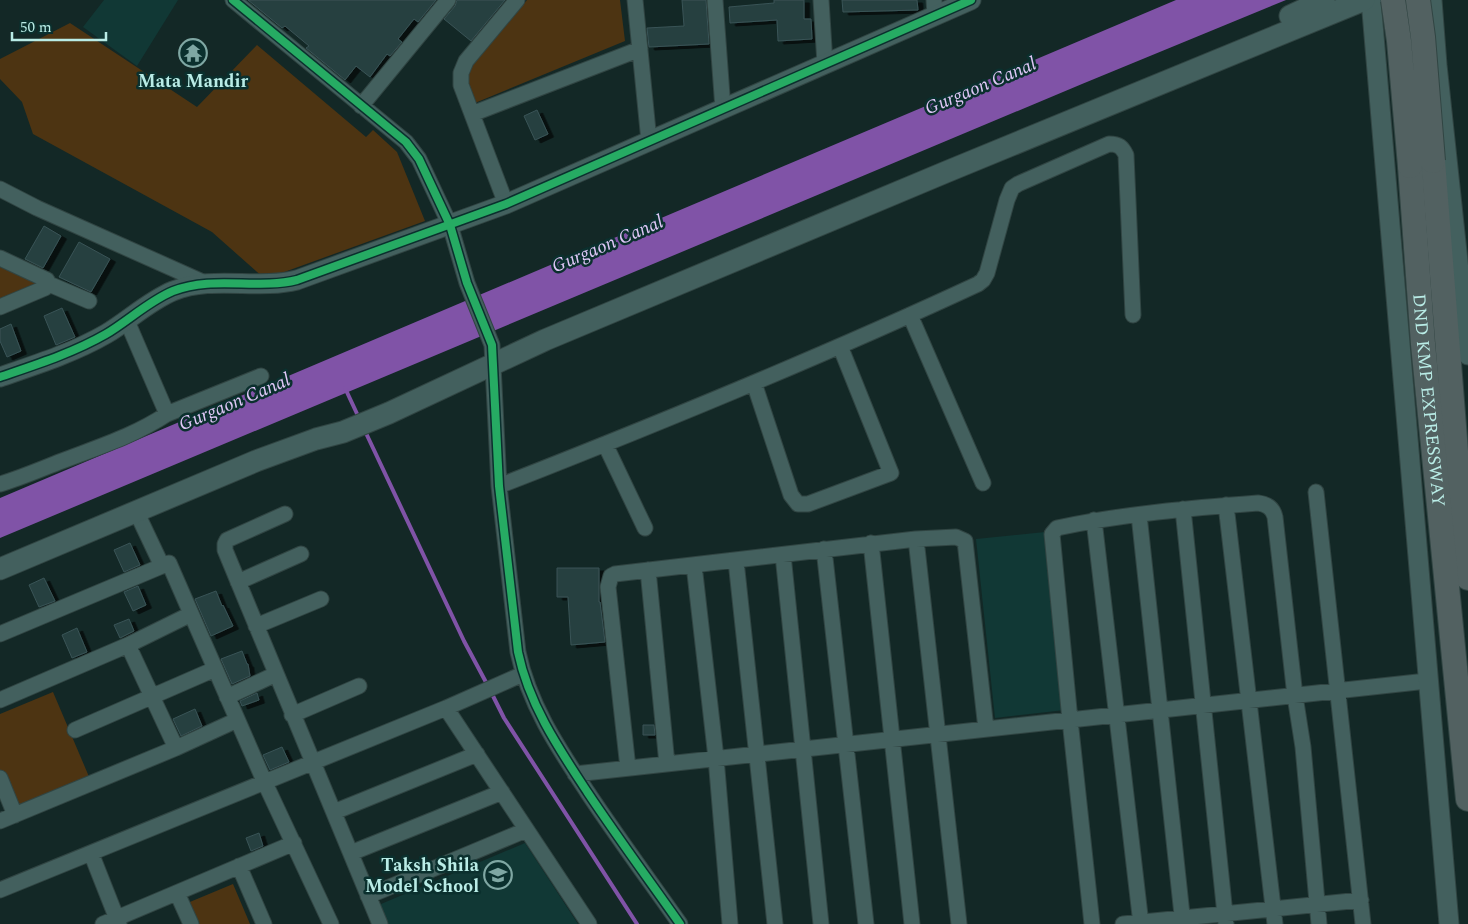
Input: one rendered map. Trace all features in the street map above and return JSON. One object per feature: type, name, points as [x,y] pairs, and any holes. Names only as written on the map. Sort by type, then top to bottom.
[{"type":"highway","name":"DND KMP EXPRESSWAY","points":[[1393,0],[1421,163],[1468,578]]},
{"type":"highway","name":"DND KMP EXPRESSWAY","points":[[1418,0],[1423,37],[1421,163],[1422,344],[1468,799]]},
{"type":"main road","points":[[0,569],[136,511],[316,439],[341,426],[387,408],[432,382],[492,352],[916,171],[1282,20],[1324,0]]},
{"type":"main road","points":[[492,352],[545,340],[955,168],[1364,0]]},
{"type":"main road","points":[[0,555],[276,440],[309,428],[341,426]]},
{"type":"street","points":[[232,0],[406,142],[419,159],[450,225],[492,352],[499,486],[518,652],[523,674],[541,718],[575,774],[680,924]]},
{"type":"street","points":[[360,106],[448,0]]},
{"type":"street","points":[[506,204],[460,85],[461,73],[466,61],[517,0]]},
{"type":"street","points":[[635,0],[649,141]]},
{"type":"street","points":[[715,0],[723,109]]},
{"type":"street","points":[[821,0],[825,64]]},
{"type":"street","points":[[0,377],[83,346],[174,291],[205,284],[288,282],[506,204],[825,64],[934,8],[971,0]]},
{"type":"street","points":[[1370,0],[1449,924]]},
{"type":"street","points":[[1432,0],[1437,65],[1468,356]]},
{"type":"street","points":[[472,114],[640,49]]},
{"type":"street","points":[[1377,71],[1437,65]]},
{"type":"street","points":[[499,486],[754,383],[978,284],[983,280],[989,267],[1012,188],[1109,144],[1116,144],[1122,148],[1126,155],[1128,166],[1133,315]]},
{"type":"street","points":[[0,189],[37,208],[205,284]]},
{"type":"street","points":[[0,258],[47,280],[49,284],[89,302]]},
{"type":"street","points":[[0,307],[45,288],[49,284]]},
{"type":"street","points":[[910,315],[983,483]]},
{"type":"street","points":[[127,321],[167,414]]},
{"type":"street","points":[[754,383],[791,495],[798,504],[808,504],[891,472],[840,346]]},
{"type":"street","points":[[0,484],[124,438],[146,428],[167,414],[261,376]]},
{"type":"street","points":[[605,444],[645,528]]},
{"type":"street","points":[[1316,492],[1363,924]]},
{"type":"street","points":[[1092,924],[1052,534],[1057,528],[1094,520],[1183,509],[1258,503],[1268,506],[1274,512],[1295,696],[1303,747],[1319,924]]},
{"type":"street","points":[[1226,506],[1274,916]]},
{"type":"street","points":[[1183,509],[1225,919]]},
{"type":"street","points":[[136,511],[162,566]]},
{"type":"street","points":[[285,514],[226,542],[225,550],[380,924]]},
{"type":"street","points":[[1139,515],[1183,921]]},
{"type":"street","points":[[1094,520],[1141,923]]},
{"type":"street","points":[[628,768],[608,587],[609,579],[615,574],[736,561],[871,543],[956,537],[965,541],[986,729]]},
{"type":"street","points":[[916,539],[960,924]]},
{"type":"street","points":[[871,543],[912,924]]},
{"type":"street","points":[[824,549],[866,924]]},
{"type":"street","points":[[238,582],[301,554]]},
{"type":"street","points":[[783,555],[821,924]]},
{"type":"street","points":[[736,561],[775,924]]},
{"type":"street","points":[[0,634],[168,563],[237,720],[331,924]]},
{"type":"street","points":[[694,565],[716,758],[730,924]]},
{"type":"street","points":[[648,570],[667,764]]},
{"type":"street","points":[[256,626],[321,599]]},
{"type":"street","points":[[0,700],[128,645],[191,614]]},
{"type":"street","points":[[128,645],[176,748]]},
{"type":"street","points":[[76,730],[215,669]]},
{"type":"street","points":[[227,697],[276,674]]},
{"type":"street","points":[[0,890],[446,708],[523,674]]},
{"type":"street","points":[[575,774],[1427,681]]},
{"type":"street","points":[[292,715],[358,686]]},
{"type":"street","points":[[446,708],[589,924]]},
{"type":"street","points":[[0,821],[176,748],[237,720]]},
{"type":"street","points":[[334,812],[477,754]]},
{"type":"street","points":[[0,778],[15,815]]},
{"type":"street","points":[[351,853],[502,792]]},
{"type":"street","points":[[368,896],[526,830]]},
{"type":"street","points":[[91,853],[113,922],[177,892],[294,843]]},
{"type":"street","points":[[238,866],[264,924]]},
{"type":"street","points":[[177,892],[191,924]]},
{"type":"street","points":[[1123,924],[1274,916],[1317,904],[1361,900]]},
{"type":"shaded area","points":[[104,0],[178,0],[137,66],[83,27]]},
{"type":"shaded area","points":[[527,0],[620,0],[625,41],[475,103],[464,73]]},
{"type":"shaded area","points":[[70,23],[197,107],[257,45],[366,137],[373,130],[397,152],[425,221],[265,279],[212,232],[33,134],[22,102],[0,79],[0,59]]},
{"type":"shaded area","points":[[0,267],[43,285],[0,301]]},
{"type":"shaded area","points":[[1045,532],[1065,710],[995,718],[976,539]]},
{"type":"shaded area","points":[[53,692],[90,779],[14,810],[0,776],[0,714]]},
{"type":"shaded area","name":"Taksh Shila Model School","points":[[525,843],[578,924],[381,924],[374,907]]},
{"type":"shaded area","points":[[233,884],[250,924],[194,924],[185,904]]},
{"type":"water","name":"Gurgaon Canal","points":[[1176,0],[1286,0],[0,538],[0,498]]},
{"type":"building","points":[[248,0],[436,0],[418,22],[414,19],[398,39],[402,42],[390,56],[387,54],[370,77],[356,66],[345,80],[306,48],[309,46],[285,26],[282,28]]},
{"type":"building","points":[[457,0],[505,0],[471,41],[444,19],[455,6]]},
{"type":"building","points":[[682,0],[706,0],[709,44],[649,47],[647,28],[684,26]]},
{"type":"building","points":[[774,0],[804,0],[804,19],[811,19],[812,39],[778,41],[777,20],[730,23],[729,7],[774,3]]},
{"type":"building","points":[[842,0],[917,0],[918,10],[843,12]]},
{"type":"building","points":[[537,110],[548,134],[535,140],[524,116]]},
{"type":"building","points":[[44,226],[61,236],[43,268],[25,259]]},
{"type":"building","points":[[79,242],[110,259],[91,292],[59,277]]},
{"type":"building","points":[[62,308],[75,337],[56,345],[44,316]]},
{"type":"building","points":[[11,324],[21,351],[7,357],[0,341],[0,329]]},
{"type":"building","points":[[130,543],[140,565],[124,572],[114,550]]},
{"type":"building","points":[[557,568],[599,568],[599,602],[605,642],[571,645],[568,597],[557,597]]},
{"type":"building","points":[[44,578],[55,601],[39,607],[29,585]]},
{"type":"building","points":[[138,586],[146,605],[133,611],[124,592]]},
{"type":"building","points":[[216,591],[233,626],[211,636],[195,599]]},
{"type":"building","points":[[129,619],[134,631],[120,638],[114,625]]},
{"type":"building","points":[[77,628],[87,652],[72,658],[62,635]]},
{"type":"building","points":[[242,651],[248,664],[250,676],[232,684],[221,659]]},
{"type":"building","points":[[257,693],[259,700],[242,706],[240,701]]},
{"type":"building","points":[[195,709],[202,726],[181,736],[173,719]]},
{"type":"building","points":[[643,725],[654,725],[655,735],[643,735]]},
{"type":"building","points":[[282,747],[289,762],[270,770],[263,755]]},
{"type":"building","points":[[259,833],[263,846],[251,851],[246,838]]},
{"type":"waterway","points":[[345,388],[359,418]]},
{"type":"waterway","points":[[365,431],[464,641],[488,686]]},
{"type":"waterway","points":[[491,692],[504,718],[637,924]]},
{"type":"cycle path","points":[[233,0],[406,142],[419,159],[450,225],[467,283],[492,345],[499,486],[518,652],[523,671],[537,708],[566,760],[680,924]]},
{"type":"cycle path","points":[[0,377],[54,358],[93,341],[173,291],[188,286],[204,284],[266,284],[297,280],[506,204],[971,0]]},
{"type":"place","name":"Mata Mandir","points":[[193,53]]},
{"type":"place","name":"Taksh Shila Model School","points":[[498,875]]}]
